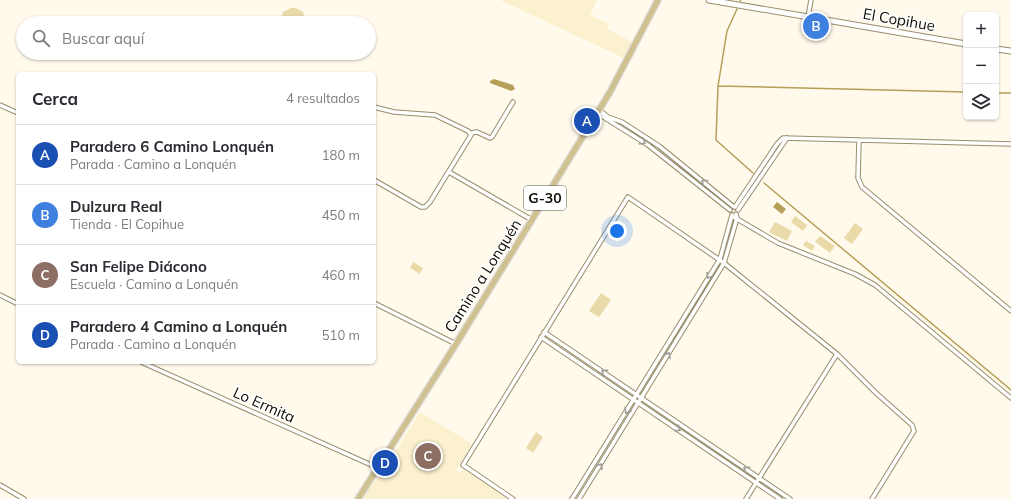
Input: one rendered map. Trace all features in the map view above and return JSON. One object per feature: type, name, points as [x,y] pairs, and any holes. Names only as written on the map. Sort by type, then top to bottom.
[{"type":"main road","name":"Camino a Lonquén","points":[[358,499],[456,344],[598,112],[624,68],[658,0]]},
{"type":"main road","name":"El Copihue","points":[[709,0],[963,43]]},
{"type":"main road","points":[[999,49],[1011,51]]},
{"type":"street","points":[[808,17],[811,0]]},
{"type":"street","points":[[376,181],[424,208],[428,205],[449,172],[471,134],[476,132],[492,137],[512,102]]},
{"type":"street","points":[[0,104],[16,112]]},
{"type":"street","points":[[376,108],[394,112],[435,115],[471,134]]},
{"type":"street","points":[[598,112],[648,145],[734,212],[778,243],[855,274],[875,285],[1011,398]]},
{"type":"street","points":[[598,112],[622,122],[659,146],[734,212]]},
{"type":"street","points":[[572,499],[720,259],[734,212],[779,141],[783,138],[788,138],[1011,144]]},
{"type":"street","points":[[859,140],[858,178],[862,186],[1011,311]]},
{"type":"street","points":[[449,172],[532,220]]},
{"type":"street","points":[[513,499],[463,464],[628,197],[720,259],[837,354],[914,428],[872,499]]},
{"type":"street","points":[[579,499],[724,263],[734,212]]},
{"type":"street","points":[[0,295],[16,303]]},
{"type":"street","points":[[376,304],[456,344]]},
{"type":"street","points":[[544,332],[790,499]]},
{"type":"street","points":[[541,337],[780,499]]},
{"type":"street","points":[[746,499],[837,354]]},
{"type":"street","name":"Lo Ermita","points":[[145,364],[378,468]]},
{"type":"street","points":[[0,485],[24,499]]},
{"type":"shaded area","points":[[500,0],[597,0],[590,15],[609,24],[607,29],[632,42],[624,58]]},
{"type":"shaded area","points":[[291,8],[296,8],[303,12],[304,16],[282,16],[283,12]]},
{"type":"shaded area","points":[[494,79],[513,85],[515,89],[511,91],[490,83],[490,81]]},
{"type":"shaded area","points":[[777,202],[786,209],[782,214],[773,207]]},
{"type":"shaded area","points":[[795,216],[807,225],[803,231],[791,222]]},
{"type":"shaded area","points":[[775,222],[792,231],[787,241],[769,232]]},
{"type":"shaded area","points":[[855,223],[863,229],[852,244],[844,238]]},
{"type":"shaded area","points":[[820,236],[835,246],[830,253],[815,242]]},
{"type":"shaded area","points":[[806,241],[815,246],[812,251],[803,245]]},
{"type":"shaded area","points":[[413,262],[423,268],[420,274],[410,268]]},
{"type":"shaded area","points":[[601,293],[611,300],[599,317],[589,311]]},
{"type":"shaded area","points":[[420,412],[472,444],[456,470],[460,473],[463,469],[508,499],[364,499],[366,493],[379,477]]},
{"type":"shaded area","points":[[536,432],[543,437],[533,453],[526,448]]},
{"type":"waterway","points":[[737,9],[727,31],[718,86],[716,140],[753,173]]},
{"type":"waterway","points":[[718,86],[963,92]]},
{"type":"waterway","points":[[999,93],[1011,93]]},
{"type":"waterway","points":[[764,183],[1011,390]]},
{"type":"place","name":"Dulzura Real","points":[[816,26]]},
{"type":"place","name":"Paradero 6 Camino Lonquén","points":[[587,121]]},
{"type":"place","name":"San Felipe Diácono","points":[[428,456]]},
{"type":"place","name":"Paradero 4 Camino a Lonquén","points":[[385,463]]}]
